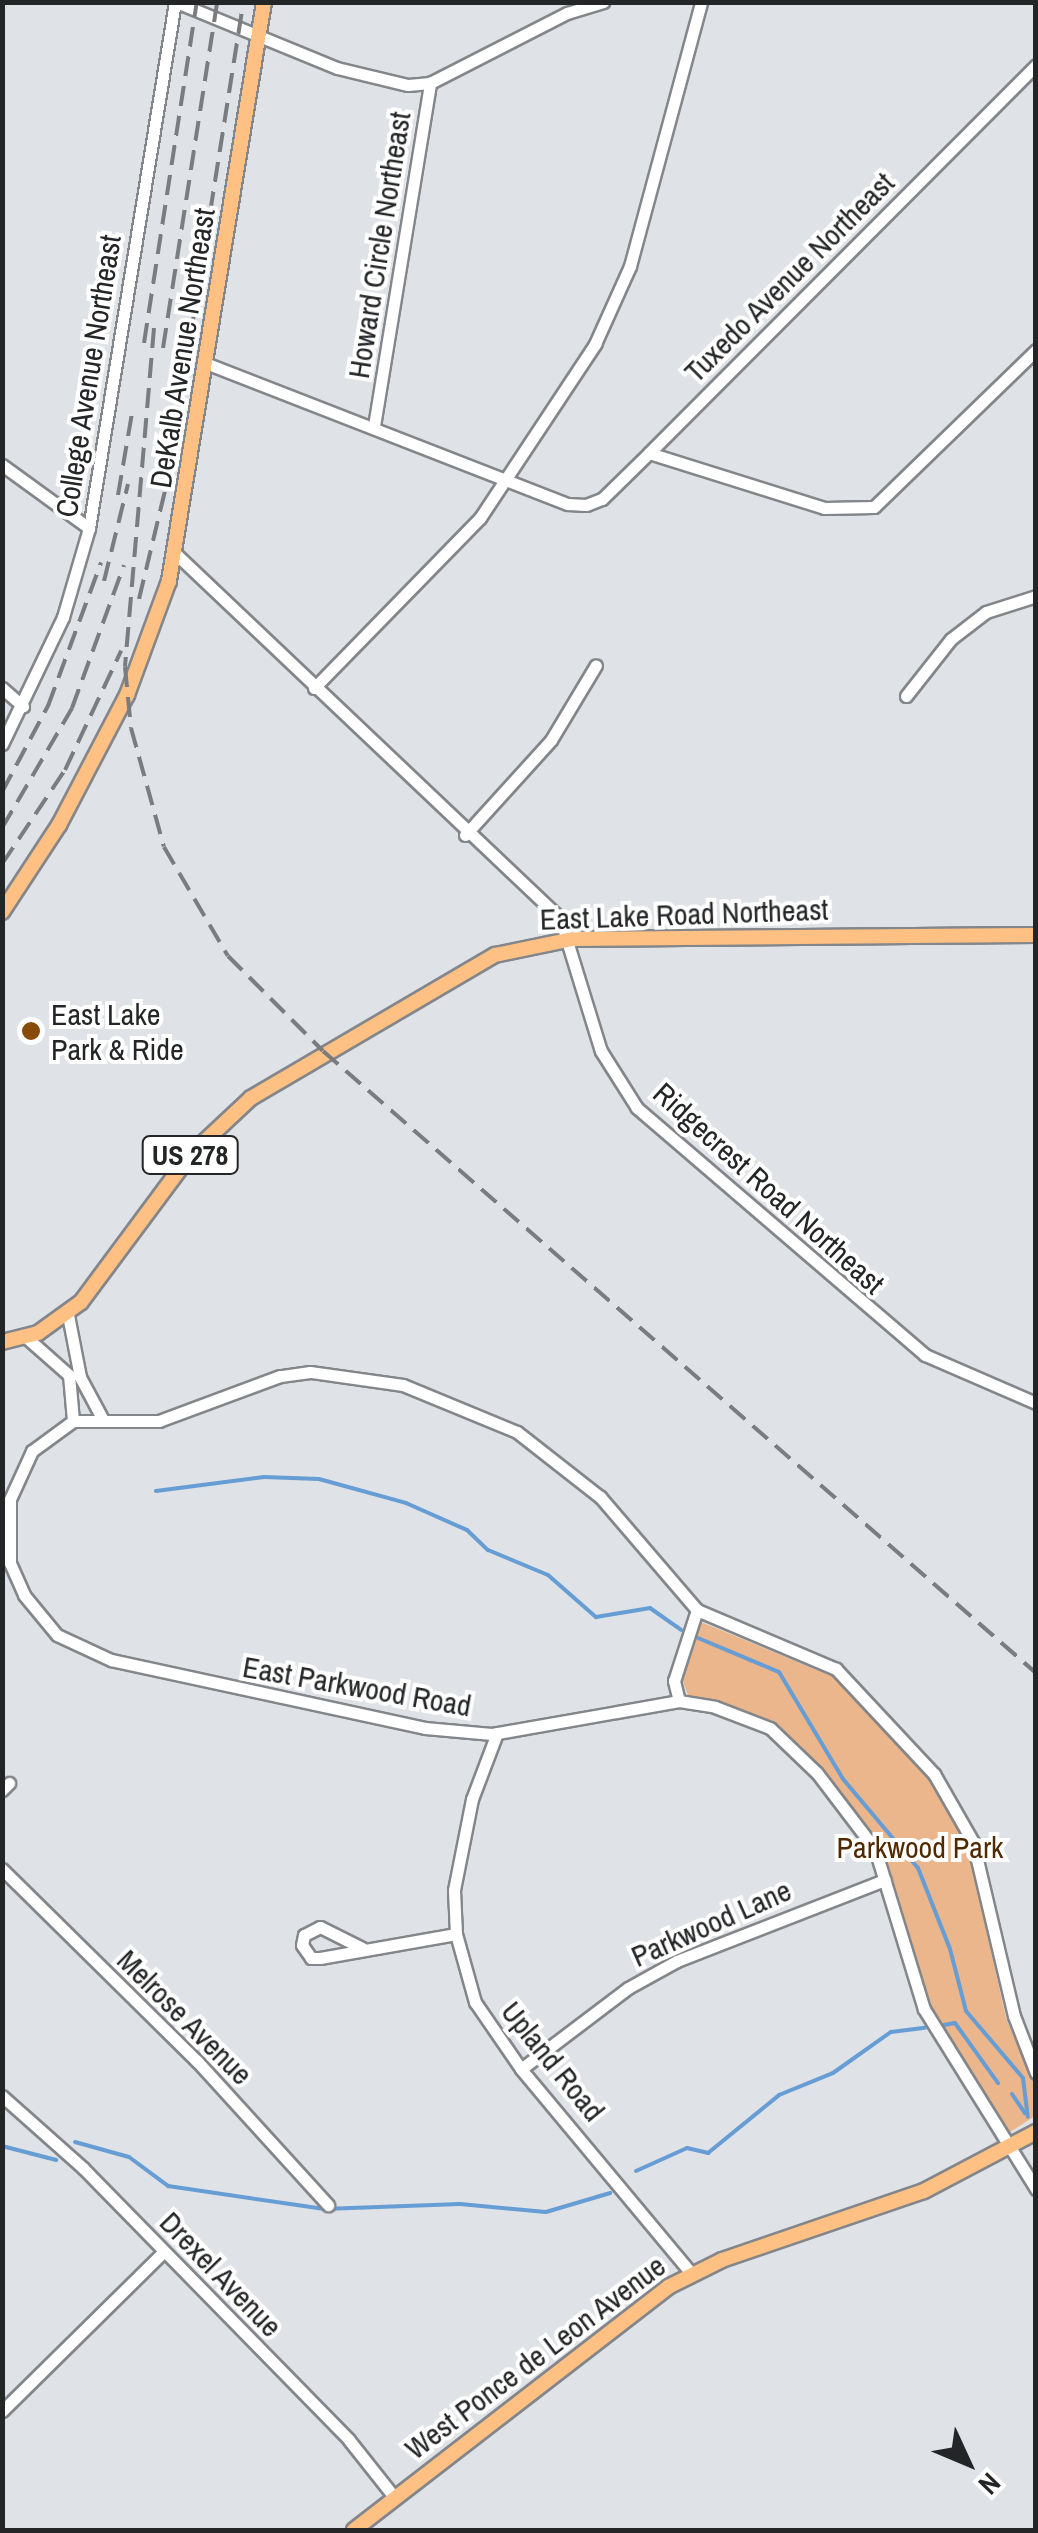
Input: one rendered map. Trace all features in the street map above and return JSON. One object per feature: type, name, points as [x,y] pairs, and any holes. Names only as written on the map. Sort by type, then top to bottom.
[{"type":"main road","name":"DeKalb Avenue Northeast","points":[[2,912],[59,825],[127,695],[176,554],[264,2]]},
{"type":"main road","name":"East Lake Road Northeast","points":[[2,1342],[27,1338],[68,1315],[190,1155],[251,1098],[482,961],[572,938],[1036,934]]},
{"type":"main road","name":"West Ponce de Leon Avenue","points":[[354,2530],[692,2274],[880,2209],[1036,2132]]},
{"type":"street","points":[[176,2],[377,81],[430,83]]},
{"type":"street","name":"College Avenue Northeast","points":[[2,744],[63,617],[90,528],[176,2]]},
{"type":"street","name":"Howard Circle Northeast","points":[[374,426],[430,83],[568,13],[603,2]]},
{"type":"street","points":[[314,688],[510,480],[595,344],[630,266],[700,2]]},
{"type":"street","name":"Tuxedo Avenue Northeast","points":[[510,480],[568,504],[602,499],[1036,65]]},
{"type":"street","points":[[649,453],[824,508],[874,507],[1036,350]]},
{"type":"street","points":[[208,364],[510,480]]},
{"type":"street","points":[[2,465],[90,528]]},
{"type":"street","name":"Ridgecrest Road Northeast","points":[[176,554],[465,835],[560,918],[572,938],[601,1051],[638,1108],[925,1355],[1036,1402]]},
{"type":"street","points":[[906,696],[951,638],[986,612],[1036,596]]},
{"type":"street","points":[[465,835],[551,740],[596,664]]},
{"type":"street","points":[[2,688],[22,706]]},
{"type":"street","points":[[68,1315],[80,1376],[102,1418]]},
{"type":"street","points":[[27,1338],[68,1375],[73,1421],[159,1421],[294,1373],[404,1385],[491,1418],[550,1454],[600,1497],[697,1610],[836,1670],[943,1786],[973,1842],[1014,2016],[1036,2073]]},
{"type":"street","name":"East Parkwood Road","points":[[73,1421],[32,1450],[14,1483],[5,1522],[10,1563],[24,1595],[57,1634],[150,1672],[424,1728],[496,1734],[679,1701],[743,1715],[780,1737],[851,1813],[885,1880],[924,2009],[1036,2189]]},
{"type":"street","points":[[679,1701],[674,1681],[697,1610]]},
{"type":"street","name":"Upland Road","points":[[496,1734],[472,1799],[454,1890],[456,1934],[474,2002],[521,2069],[692,2274]]},
{"type":"street","name":"Melrose Avenue","points":[[2,1869],[197,2061],[328,2205]]},
{"type":"street","name":"Parkwood Lane","points":[[521,2069],[628,1988],[677,1961],[885,1880]]},
{"type":"street","points":[[362,1948],[320,1927],[304,1935],[302,1945],[311,1958],[456,1934]]},
{"type":"street","name":"Drexel Avenue","points":[[2,2096],[164,2252],[349,2440],[396,2498]]},
{"type":"street","points":[[2,2411],[164,2252]]},
{"type":"green space","name":"Parkwood Park","points":[[701,1622],[841,1680],[929,1778],[964,1829],[1006,2018],[1035,2086],[1035,2116],[1007,2134],[924,2009],[885,1880],[847,1812],[773,1726],[688,1695],[682,1679]]},
{"type":"waterway","points":[[156,1491],[264,1477],[319,1479],[406,1503],[467,1530],[488,1550],[548,1575],[596,1617],[650,1608],[681,1630]]},
{"type":"waterway","points":[[698,1638],[779,1672],[843,1779],[918,1868],[950,1949],[966,2011],[1023,2078],[1028,2117]]},
{"type":"waterway","points":[[944,2025],[955,2023],[998,2083]]},
{"type":"waterway","points":[[636,2171],[687,2148],[708,2153],[779,2095],[833,2073],[891,2032],[925,2028]]},
{"type":"waterway","points":[[1012,2094],[1025,2113]]},
{"type":"waterway","points":[[75,2142],[129,2157],[168,2186],[324,2209],[460,2204],[546,2212],[610,2193]]},
{"type":"waterway","points":[[2,2146],[56,2160]]},
{"type":"railway","points":[[144,343],[197,2]]},
{"type":"railway","points":[[163,348],[217,2]]},
{"type":"railway","points":[[139,599],[168,478],[243,2]]},
{"type":"railway","points":[[154,328],[125,667],[131,728],[164,847],[228,956],[323,1051],[1036,1673]]},
{"type":"railway","points":[[118,495],[133,407]]},
{"type":"railway","points":[[104,581],[128,484]]},
{"type":"railway","points":[[2,792],[48,706],[101,563]]},
{"type":"railway","points":[[2,828],[72,708],[124,565]]},
{"type":"railway","points":[[2,864],[65,770],[121,651]]},
{"type":"place","name":"East Lake Park & Ride","points":[[31,1031]]}]
